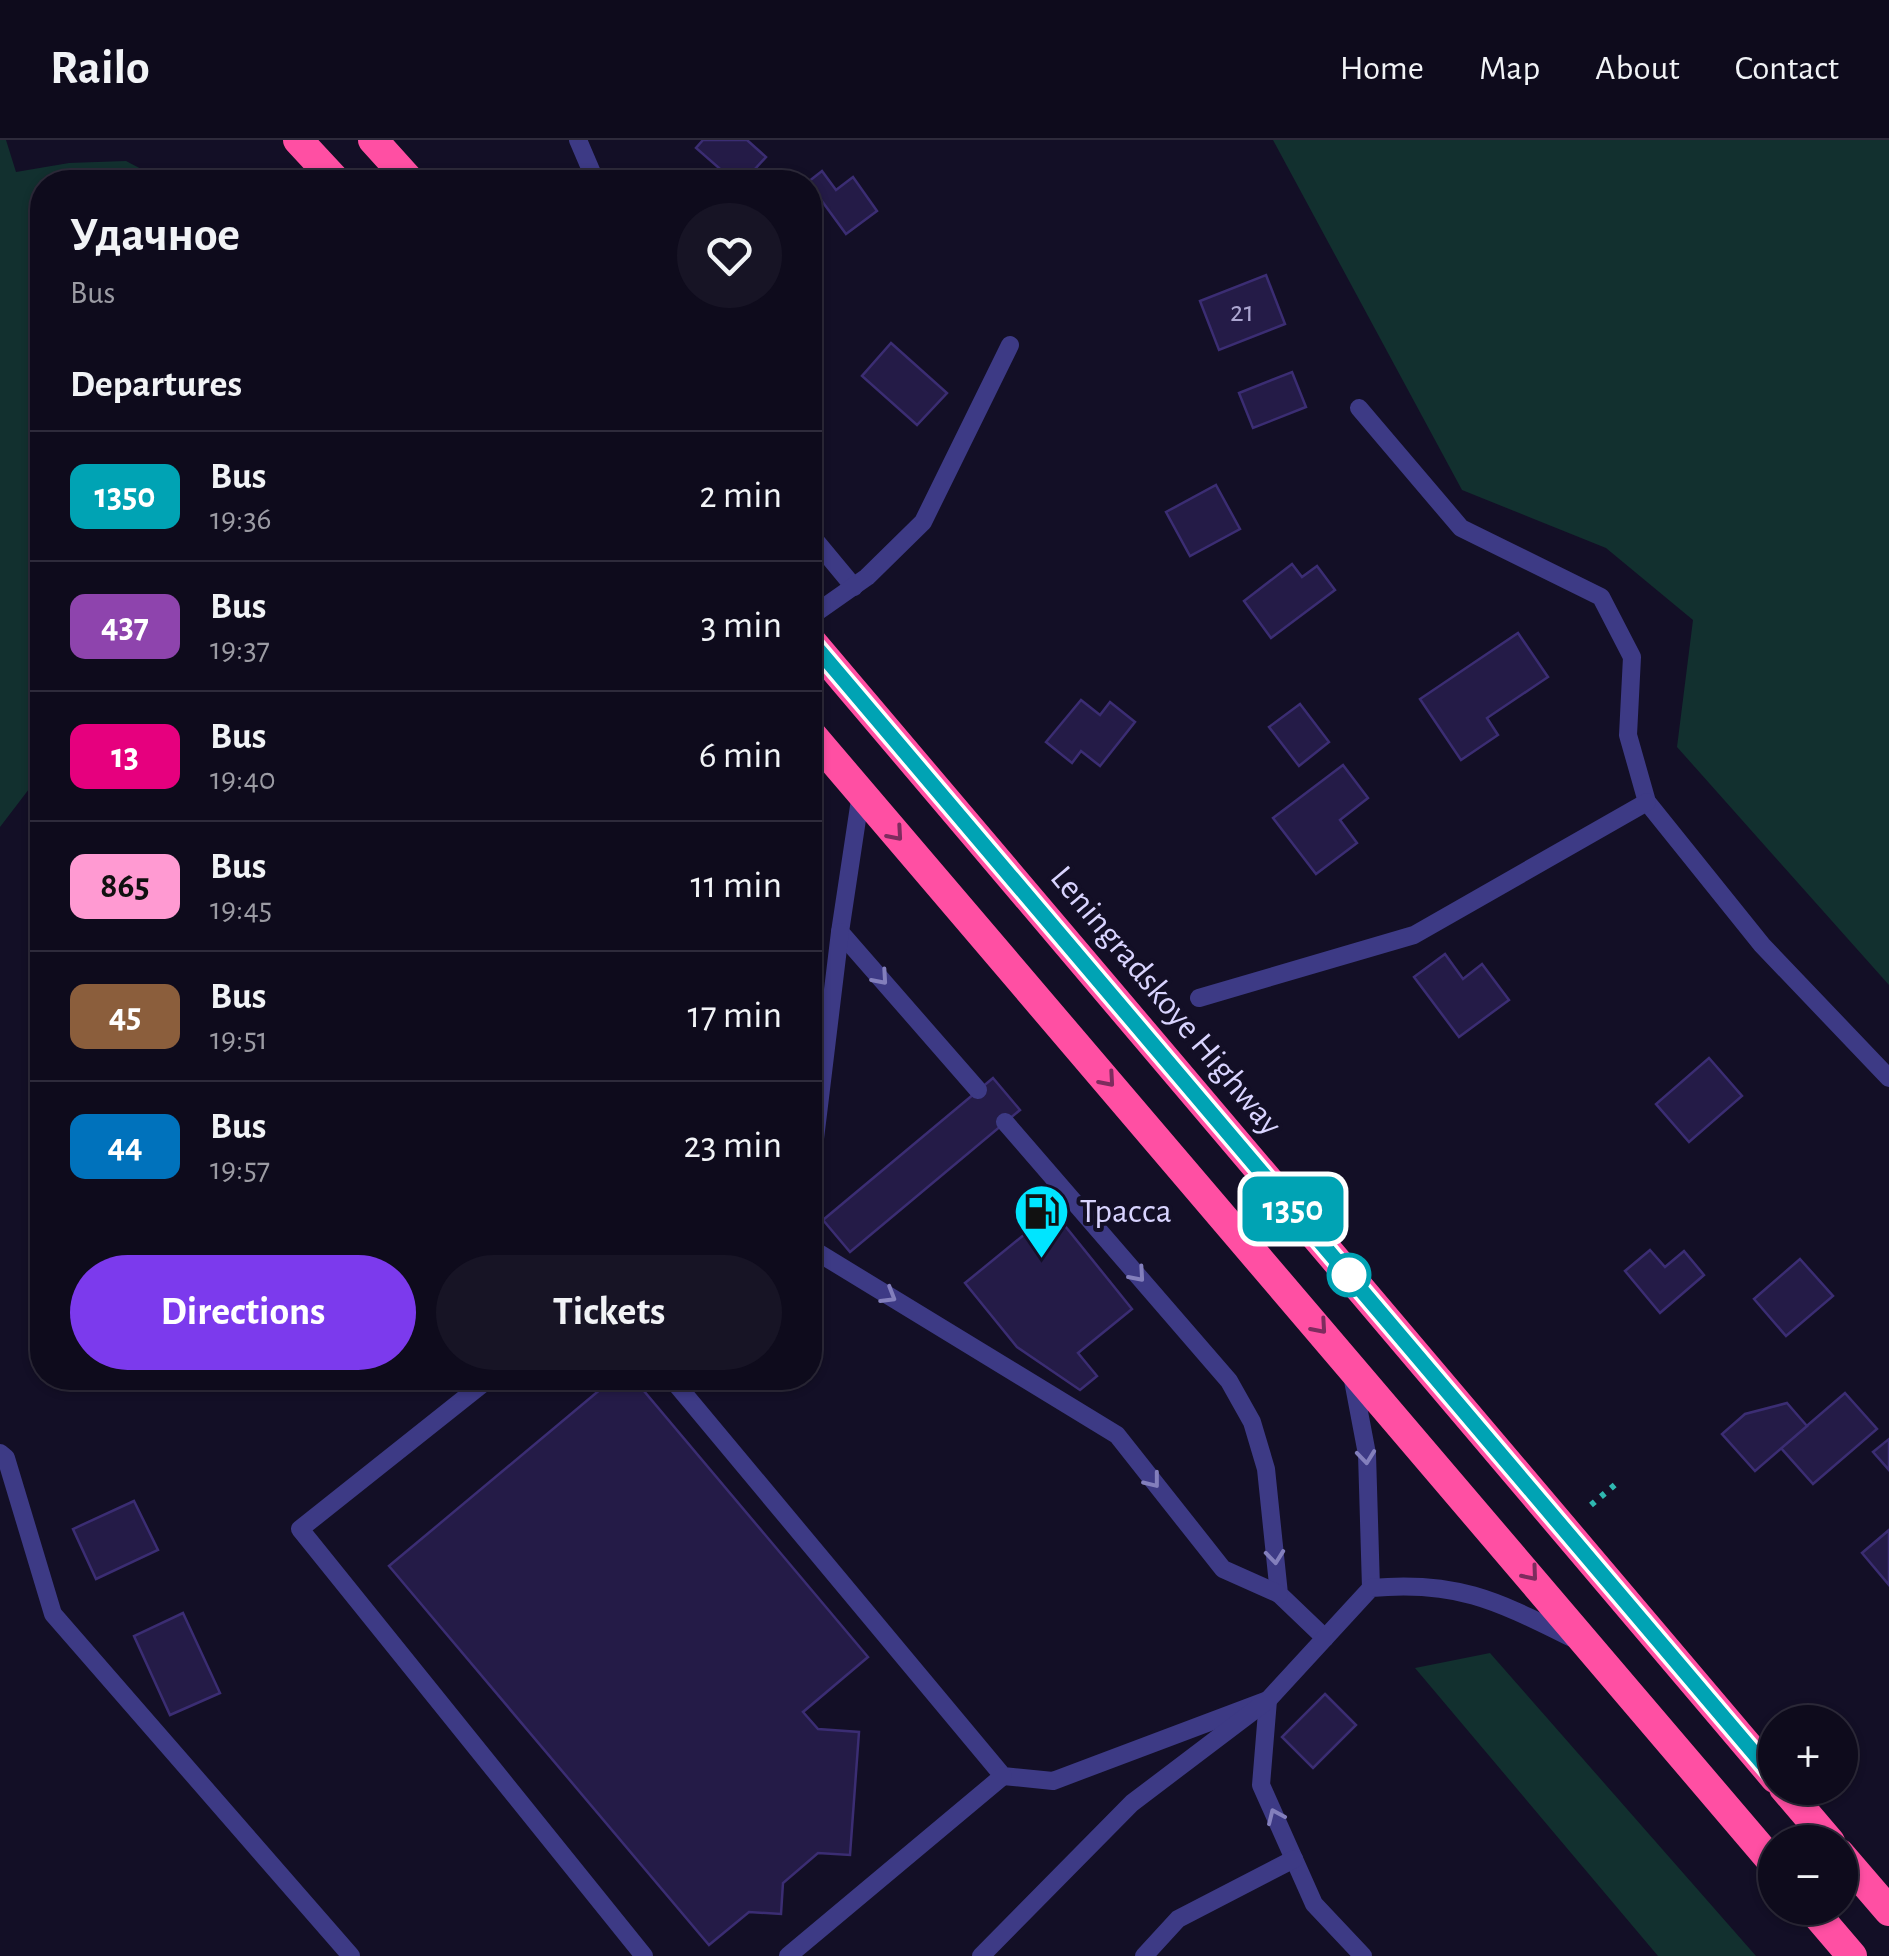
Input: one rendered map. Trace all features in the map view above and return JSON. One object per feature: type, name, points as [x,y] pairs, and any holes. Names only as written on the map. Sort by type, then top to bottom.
[{"type":"highway","points":[[298,140],[326,170]]},
{"type":"highway","points":[[373,140],[400,170]]},
{"type":"highway","name":"Leningradskoye Highway","points":[[822,654],[1758,1758]]},
{"type":"highway","points":[[822,747],[1758,1845]]},
{"type":"highway","points":[[1798,1805],[1816,1825]]},
{"type":"highway","points":[[1858,1875],[1889,1911]]},
{"type":"highway","points":[[1826,1925],[1852,1956]]},
{"type":"lane","points":[[578,140],[591,170]]},
{"type":"lane","points":[[822,609],[854,586],[924,522],[1010,345]]},
{"type":"lane","points":[[1359,408],[1461,528],[1601,597],[1632,656],[1628,734],[1647,802],[1762,945],[1889,1078]]},
{"type":"lane","points":[[822,548],[854,586]]},
{"type":"lane","points":[[822,1081],[861,792]]},
{"type":"lane","points":[[1199,998],[1414,935],[1647,802]]},
{"type":"lane","points":[[840,932],[978,1090]]},
{"type":"lane","points":[[1005,1122],[1229,1381],[1252,1422],[1266,1469],[1279,1594]]},
{"type":"lane","points":[[822,1254],[1117,1435],[1223,1569],[1279,1594],[1325,1638]]},
{"type":"lane","points":[[1349,1361],[1367,1454],[1371,1588]]},
{"type":"lane","points":[[475,1390],[300,1528],[644,1956]]},
{"type":"lane","points":[[681,1390],[1003,1776],[1053,1781],[1268,1700]]},
{"type":"lane","points":[[0,1453],[6,1458],[53,1614],[351,1956]]},
{"type":"lane","points":[[981,1956],[1132,1803],[1268,1700],[1371,1588],[1420,1584],[1484,1596],[1591,1646]]},
{"type":"lane","points":[[1268,1700],[1261,1785],[1314,1904],[1362,1956]]},
{"type":"lane","points":[[788,1956],[1003,1776]]},
{"type":"lane","points":[[1144,1956],[1178,1920],[1294,1859]]},
{"type":"path","points":[[1591,1505],[1617,1482]]},
{"type":"green space","points":[[0,140],[6,140],[16,172],[69,163],[126,161],[143,170],[30,170],[30,788],[0,827]]},
{"type":"green space","points":[[1273,140],[1889,140],[1889,985],[1677,747],[1693,620],[1606,548],[1462,490]]},
{"type":"green space","points":[[1490,1653],[1756,1956],[1658,1956],[1415,1668]]},
{"type":"building","points":[[703,140],[747,140],[766,157],[754,170],[721,170],[696,148]]},
{"type":"building","points":[[822,171],[836,190],[853,177],[877,211],[846,234],[822,201]]},
{"type":"building","points":[[1266,275],[1285,324],[1219,350],[1200,301]]},
{"type":"building","points":[[891,343],[947,393],[917,425],[862,376]]},
{"type":"building","points":[[1292,372],[1306,407],[1253,428],[1239,393]]},
{"type":"building","points":[[1216,485],[1240,529],[1190,556],[1166,512]]},
{"type":"building","points":[[1292,564],[1302,577],[1317,566],[1335,590],[1271,638],[1244,601]]},
{"type":"building","points":[[1518,633],[1548,677],[1487,718],[1498,735],[1461,760],[1420,699]]},
{"type":"building","points":[[1081,700],[1100,715],[1110,702],[1135,722],[1100,766],[1081,751],[1072,763],[1046,742]]},
{"type":"building","points":[[1300,704],[1329,742],[1299,766],[1269,727]]},
{"type":"building","points":[[1343,765],[1368,798],[1340,820],[1357,843],[1316,874],[1273,818]]},
{"type":"building","points":[[1445,954],[1463,979],[1482,964],[1509,1000],[1459,1037],[1414,977]]},
{"type":"building","points":[[1709,1058],[1742,1096],[1689,1142],[1656,1104]]},
{"type":"building","points":[[993,1078],[1020,1110],[850,1252],[823,1220]]},
{"type":"building","points":[[1053,1211],[1132,1309],[1078,1353],[1097,1376],[1080,1390],[1017,1347],[965,1283]]},
{"type":"building","points":[[1650,1250],[1665,1267],[1684,1251],[1704,1275],[1660,1313],[1625,1271]]},
{"type":"building","points":[[1800,1259],[1833,1296],[1786,1336],[1754,1299]]},
{"type":"building","points":[[600,1390],[643,1390],[868,1657],[803,1712],[818,1729],[859,1732],[850,1855],[818,1853],[783,1883],[781,1914],[749,1912],[709,1945],[389,1566]]},
{"type":"building","points":[[1845,1393],[1877,1429],[1813,1484],[1781,1448]]},
{"type":"building","points":[[1787,1403],[1807,1426],[1755,1471],[1722,1434],[1745,1414]]},
{"type":"building","points":[[1889,1439],[1889,1470],[1873,1452]]},
{"type":"building","points":[[134,1501],[158,1550],[96,1579],[73,1529]]},
{"type":"building","points":[[1889,1530],[1889,1585],[1862,1553]]},
{"type":"building","points":[[183,1613],[220,1693],[170,1715],[134,1636]]},
{"type":"building","points":[[1325,1694],[1356,1725],[1313,1768],[1282,1737]]},
{"type":"bus line","name":"1350","points":[[822,654],[1758,1758]]},
{"type":"place","name":"Трасса","points":[[1041,1260]]}]
